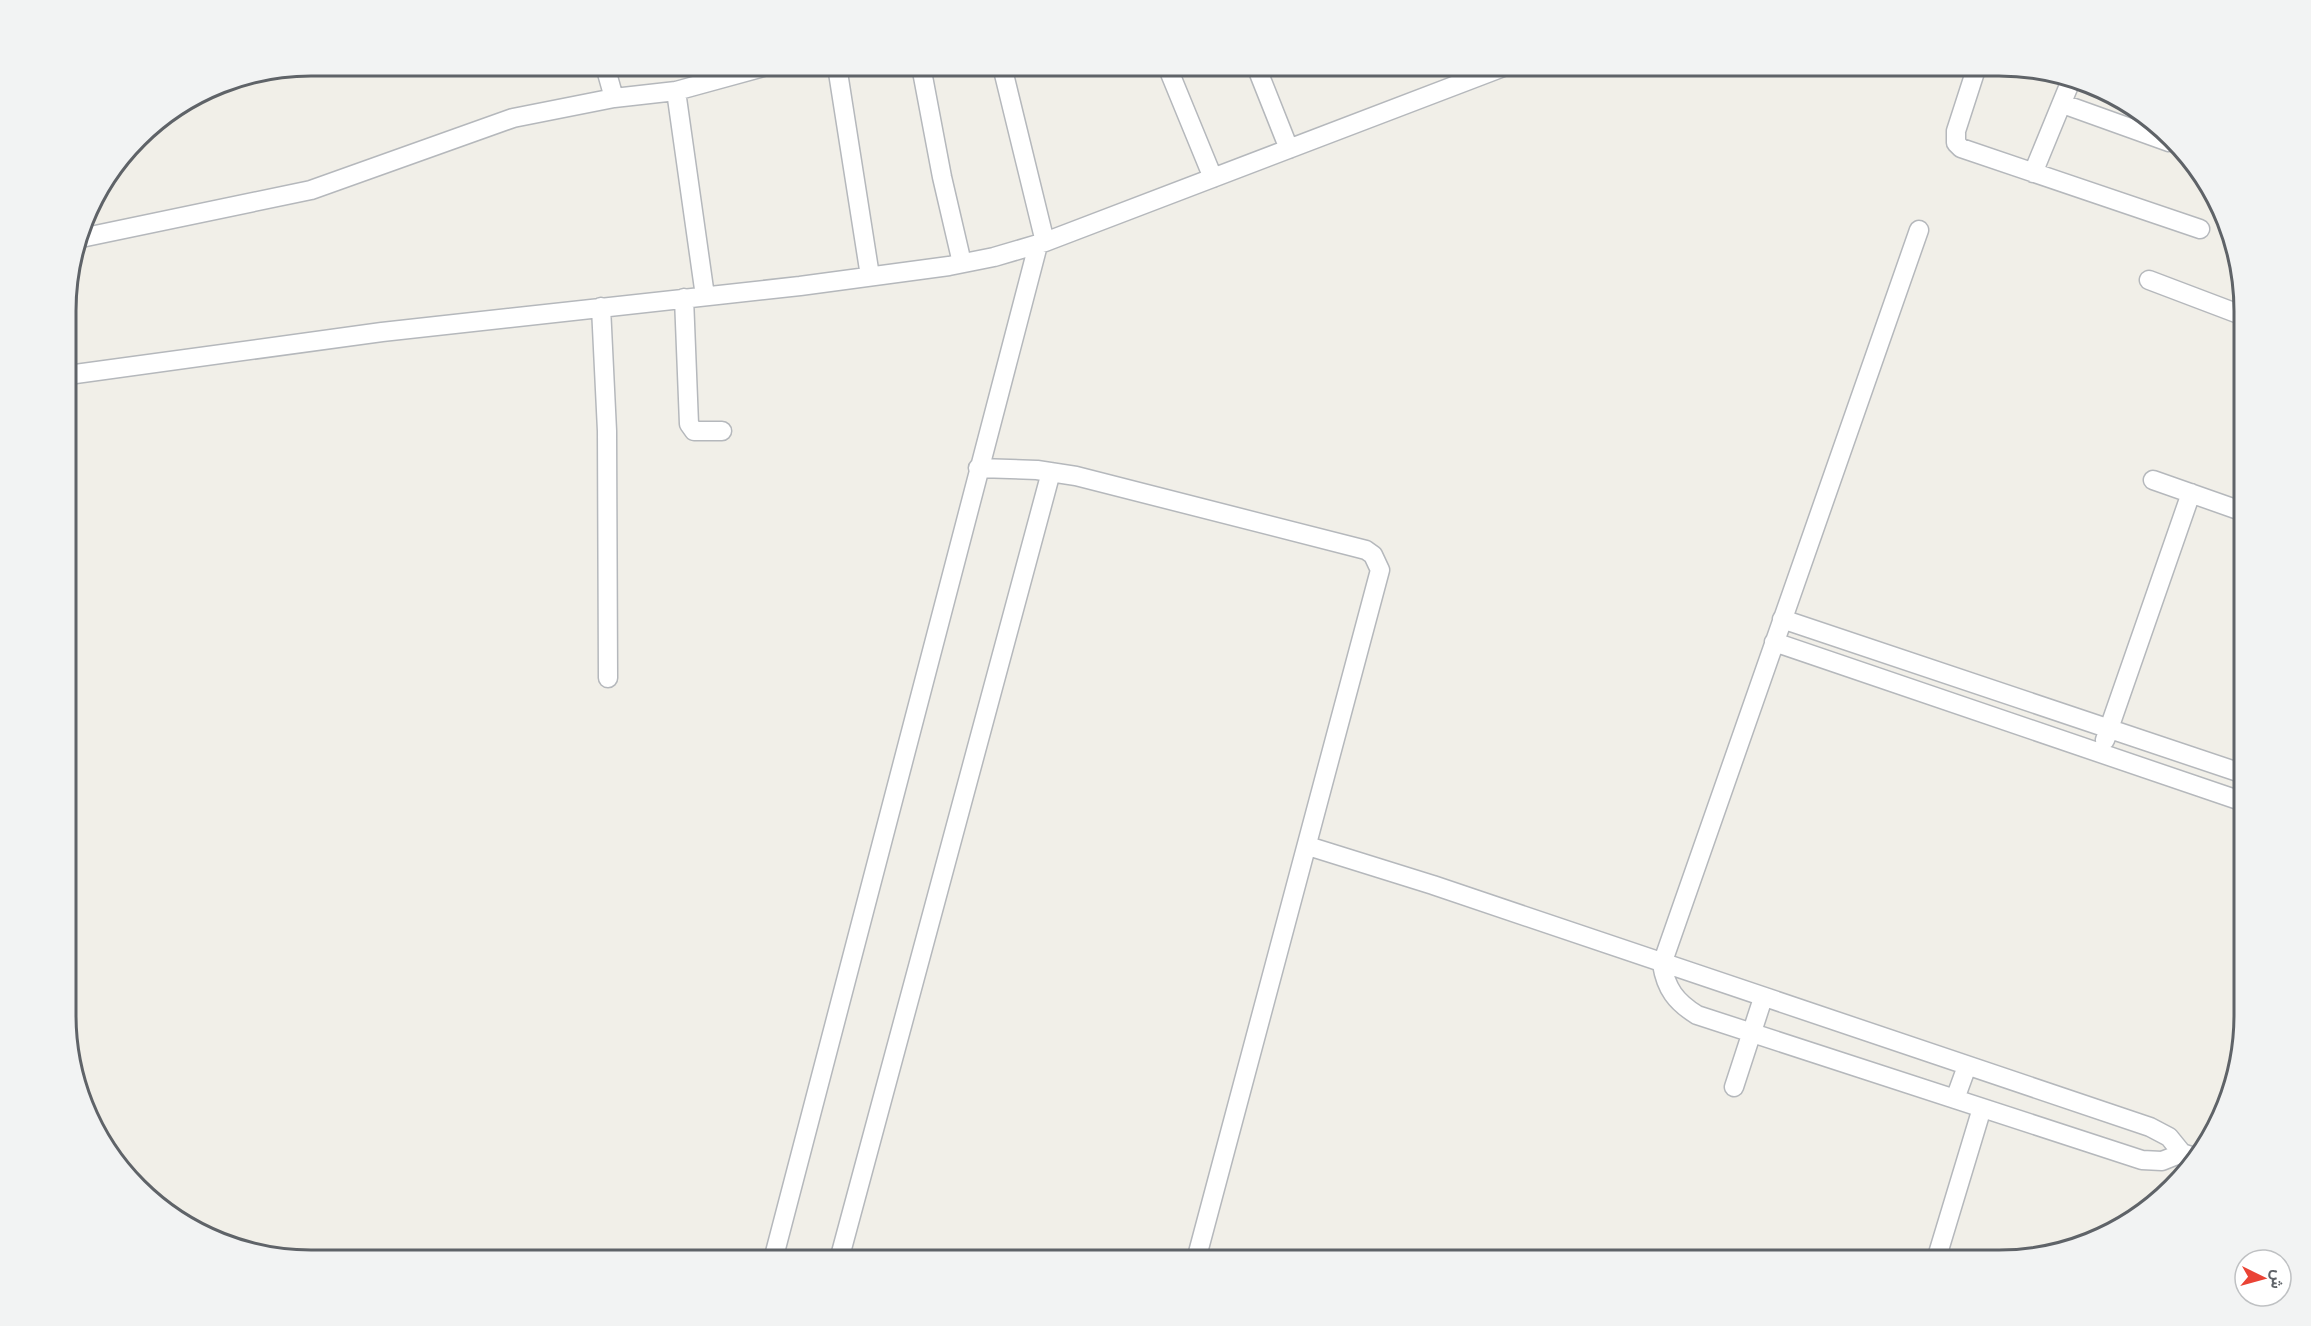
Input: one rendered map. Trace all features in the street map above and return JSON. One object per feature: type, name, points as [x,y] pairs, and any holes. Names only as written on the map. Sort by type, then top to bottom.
[{"type":"street","points":[[608,76],[614,98]]},
{"type":"street","points":[[89,236],[311,190],[513,118],[614,98],[676,91],[730,76]]},
{"type":"street","points":[[839,76],[870,276]]},
{"type":"street","points":[[923,76],[942,177],[962,263]]},
{"type":"street","points":[[776,1250],[978,468],[1041,243],[1004,76]]},
{"type":"street","points":[[1171,76],[1213,178]]},
{"type":"street","points":[[1260,76],[1289,149]]},
{"type":"street","points":[[76,374],[382,332],[705,296],[962,263],[1041,243],[1480,76]]},
{"type":"street","points":[[1974,76],[1956,131],[1956,143],[1966,151],[2200,230]]},
{"type":"street","points":[[2033,173],[2069,87]]},
{"type":"street","points":[[676,91],[705,296]]},
{"type":"street","points":[[2063,104],[2159,138]]},
{"type":"street","points":[[1919,230],[1662,964],[1664,980],[1672,995],[1697,1015],[2142,1160],[2162,1161],[2188,1155]]},
{"type":"street","points":[[2149,280],[2234,312]]},
{"type":"street","points":[[684,298],[688,424],[694,430],[722,431]]},
{"type":"street","points":[[601,307],[607,431],[608,678]]},
{"type":"street","points":[[978,468],[1051,472],[1366,550],[1378,562],[1380,578],[1199,1250]]},
{"type":"street","points":[[842,1250],[1051,472]]},
{"type":"street","points":[[2153,480],[2234,508]]},
{"type":"street","points":[[2101,753],[2191,493]]},
{"type":"street","points":[[1782,619],[2234,771]]},
{"type":"street","points":[[1774,642],[2234,799]]},
{"type":"street","points":[[1308,846],[1433,885],[2160,1131],[2188,1155]]},
{"type":"street","points":[[1734,1087],[1763,998]]},
{"type":"street","points":[[1955,1099],[1967,1066]]},
{"type":"street","points":[[1939,1250],[1982,1108]]}]
